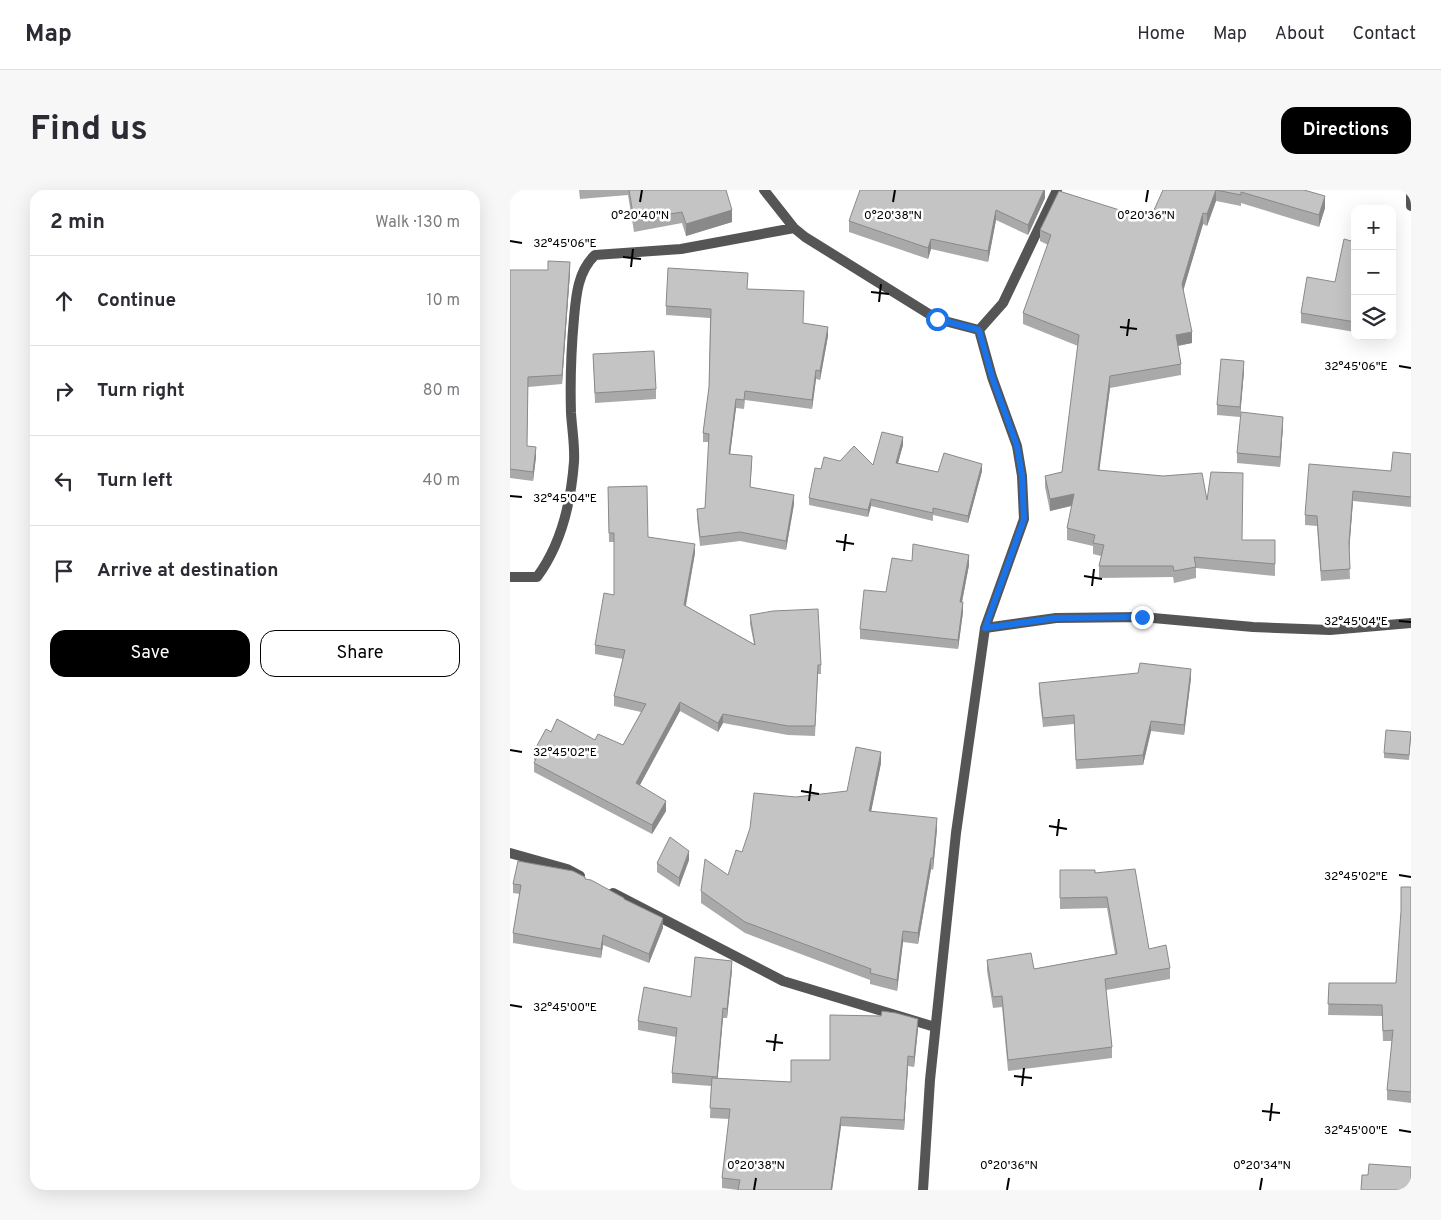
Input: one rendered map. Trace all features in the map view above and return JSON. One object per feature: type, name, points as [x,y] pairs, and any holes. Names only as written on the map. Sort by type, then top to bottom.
[{"type":"street","points":[[764,190],[794,228],[806,237],[937,319],[979,330]]},
{"type":"street","points":[[979,330],[1003,303],[1057,190]]},
{"type":"street","points":[[1411,195],[1411,206]]},
{"type":"street","points":[[510,577],[537,576],[542,571],[557,544],[569,500],[574,461],[570,362],[571,342],[576,292],[587,263],[595,255],[681,249],[794,228]]},
{"type":"street","points":[[923,1190],[930,1080],[956,833],[985,628],[1024,519],[1022,476],[1017,446],[992,377],[979,330]]},
{"type":"street","points":[[985,628],[1056,618],[1142,617],[1252,627],[1330,630],[1411,623]]},
{"type":"street","points":[[510,853],[567,869],[687,933],[783,981],[935,1027]]},
{"type":"building","points":[[629,190],[726,190],[732,210],[686,224],[682,212],[634,220]]},
{"type":"building","points":[[860,190],[1044,190],[1028,225],[996,210],[988,251],[931,239],[928,248],[849,221]]},
{"type":"building","points":[[1163,190],[1216,190],[1207,214],[1203,213],[1182,284],[1192,332],[1176,335],[1181,364],[1110,376],[1098,470],[1163,476],[1202,473],[1207,500],[1211,472],[1243,473],[1242,540],[1275,540],[1275,564],[1194,557],[1196,567],[1174,571],[1173,566],[1099,566],[1104,545],[1093,543],[1095,535],[1067,528],[1074,494],[1050,499],[1045,476],[1062,472],[1079,335],[1023,313],[1051,235],[1040,230],[1059,191],[1129,213],[1130,210],[1150,219]]},
{"type":"building","points":[[1216,190],[1304,190],[1325,196],[1319,215],[1241,192],[1241,195]]},
{"type":"building","points":[[1344,239],[1351,241],[1351,321],[1301,313],[1307,277],[1335,282]]},
{"type":"building","points":[[548,261],[570,262],[562,375],[528,377],[527,446],[536,447],[533,472],[510,469],[510,270],[548,270]]},
{"type":"building","points":[[668,268],[748,273],[747,289],[804,291],[803,323],[828,327],[820,371],[816,370],[812,400],[745,391],[744,400],[736,399],[729,454],[752,456],[750,487],[794,495],[786,541],[740,532],[700,537],[697,509],[705,508],[709,434],[703,433],[709,387],[711,309],[666,306]]},
{"type":"building","points":[[654,351],[656,389],[595,393],[593,354]]},
{"type":"building","points":[[1221,359],[1244,361],[1240,407],[1217,405]]},
{"type":"building","points":[[1241,412],[1283,417],[1280,457],[1237,453]]},
{"type":"building","points":[[882,432],[903,437],[896,463],[938,472],[944,453],[982,464],[968,516],[933,508],[933,513],[871,499],[868,510],[809,498],[815,468],[821,469],[824,457],[840,461],[854,446],[873,465]]},
{"type":"building","points":[[1393,452],[1411,454],[1411,497],[1353,491],[1349,543],[1350,569],[1321,571],[1317,516],[1305,515],[1309,464],[1391,471]]},
{"type":"building","points":[[647,486],[648,537],[695,544],[684,605],[755,645],[750,615],[773,611],[818,609],[821,665],[818,665],[815,726],[788,726],[723,714],[718,723],[680,702],[636,783],[666,801],[652,825],[534,763],[539,753],[534,751],[546,729],[551,732],[557,719],[595,740],[598,734],[623,745],[646,704],[614,696],[625,650],[595,645],[604,593],[614,595],[614,533],[609,533],[608,487]]},
{"type":"building","points":[[913,544],[969,555],[960,602],[963,602],[958,640],[860,629],[864,590],[886,592],[892,558],[912,561]]},
{"type":"building","points":[[1140,663],[1191,669],[1184,725],[1151,721],[1143,755],[1076,760],[1074,715],[1043,718],[1039,683],[1138,673]]},
{"type":"building","points":[[1386,730],[1411,732],[1409,755],[1384,753]]},
{"type":"building","points":[[856,747],[881,752],[869,811],[937,818],[933,858],[931,858],[918,933],[903,931],[897,980],[870,973],[871,969],[745,922],[701,891],[705,859],[728,875],[736,850],[742,852],[750,828],[754,793],[796,797],[847,791]]},
{"type":"building","points":[[670,837],[689,851],[679,878],[657,863]]},
{"type":"building","points":[[518,861],[573,871],[585,877],[585,879],[591,880],[663,918],[649,954],[603,935],[601,949],[513,933],[521,885],[513,884]]},
{"type":"building","points":[[1135,869],[1149,949],[1166,945],[1170,968],[1105,979],[1112,1047],[1008,1060],[1002,996],[993,997],[987,960],[1031,953],[1034,969],[1117,954],[1107,897],[1060,898],[1060,870],[1095,870],[1095,873]]},
{"type":"building","points":[[1401,887],[1411,887],[1411,1092],[1387,1090],[1393,1030],[1383,1031],[1382,1005],[1328,1004],[1329,983],[1396,983]]},
{"type":"building","points":[[695,957],[732,961],[727,1009],[723,1008],[717,1077],[672,1073],[677,1028],[638,1021],[644,987],[691,997]]},
{"type":"building","points":[[882,1011],[918,1019],[914,1057],[908,1056],[904,1120],[841,1117],[831,1190],[738,1190],[740,1180],[722,1178],[730,1109],[710,1108],[712,1078],[791,1082],[791,1060],[830,1060],[830,1015],[881,1016]]},
{"type":"building","points":[[1369,1164],[1411,1167],[1411,1190],[1361,1190],[1362,1175],[1368,1175]]},
{"type":"route","points":[[937,319],[979,330],[992,377],[1017,446],[1022,476],[1024,519],[985,628],[1038,619],[1142,617]]}]
